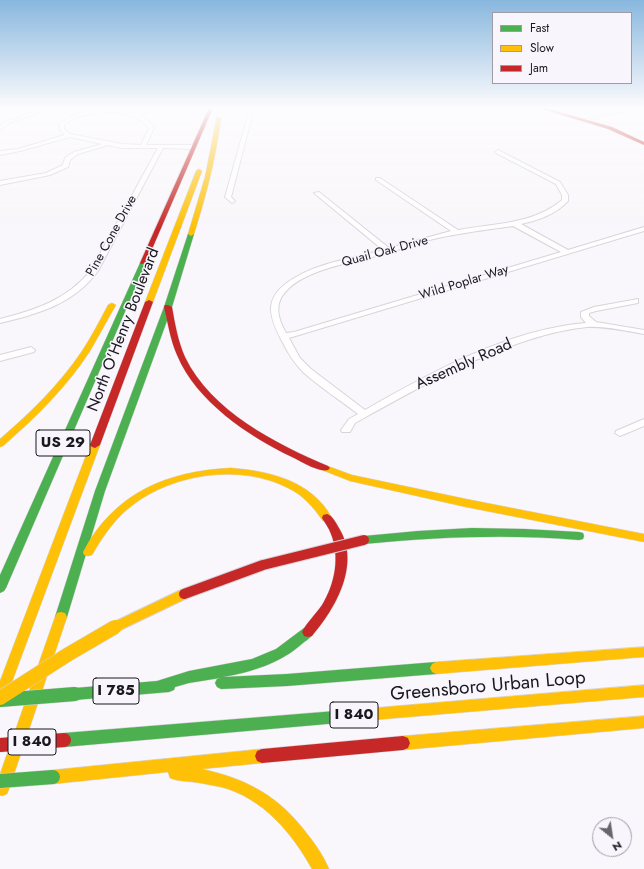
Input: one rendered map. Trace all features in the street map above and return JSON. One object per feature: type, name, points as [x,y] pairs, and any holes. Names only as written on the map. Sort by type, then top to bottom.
[{"type":"main road","name":"North O'Henry Boulevard","points":[[0,588],[191,149]]},
{"type":"main road","name":"North O'Henry Boulevard","points":[[0,699],[207,149]]},
{"type":"main road","name":"North O'Henry Boulevard","points":[[168,307],[202,201],[214,149]]},
{"type":"main road","points":[[0,444],[33,414],[67,378],[82,356],[113,303],[126,298]]},
{"type":"main road","points":[[168,307],[172,332],[183,361],[199,386],[241,423],[274,445],[286,451],[350,478],[374,484],[644,538]]},
{"type":"main road","points":[[0,794],[72,583],[100,491],[168,307]]},
{"type":"main road","points":[[72,583],[99,534],[120,511],[147,492],[161,485],[189,475],[233,470],[264,475],[278,479],[303,492],[313,499],[324,511],[338,538],[342,564],[335,594],[318,621],[307,634],[278,654],[244,669],[191,677],[156,687]]},
{"type":"main road","points":[[0,699],[55,662],[100,635],[144,612],[228,576],[320,549],[364,540],[406,535],[491,530],[590,537],[644,545]]},
{"type":"main road","name":"Greensboro Urban Loop","points":[[0,699],[156,687],[287,680],[644,652]]},
{"type":"main road","name":"Greensboro Urban Loop","points":[[0,745],[644,691]]},
{"type":"main road","points":[[0,781],[138,769],[268,754],[644,722]]},
{"type":"main road","points":[[138,769],[194,774],[220,779],[239,786],[272,806],[289,821],[304,840],[321,869]]},
{"type":"street","points":[[0,153],[25,149]]},
{"type":"street","points":[[0,183],[56,172],[66,166],[68,159],[73,155],[91,149]]},
{"type":"street","name":"Pine Cone Drive","points":[[0,321],[34,312],[51,305],[70,296],[84,284],[94,272],[160,149]]},
{"type":"street","points":[[232,201],[228,197],[241,149]]},
{"type":"street","name":"Quail Oak Drive","points":[[365,414],[316,378],[299,363],[283,336],[274,316],[274,305],[281,293],[289,285],[312,272],[457,232],[515,224],[559,208],[565,201],[565,195],[558,183],[498,152]]},
{"type":"street","points":[[378,179],[457,232]]},
{"type":"street","points":[[317,193],[389,251]]},
{"type":"street","points":[[515,224],[567,252]]},
{"type":"street","name":"Wild Poplar Way","points":[[283,336],[295,334],[644,228]]},
{"type":"street","points":[[594,325],[585,317],[585,312],[635,301]]},
{"type":"street","name":"Assembly Road","points":[[346,430],[349,424],[365,414],[445,371],[494,349],[553,331],[572,327],[594,325],[644,332]]},
{"type":"street","points":[[0,358],[31,350]]},
{"type":"street","points":[[620,433],[644,422]]},
{"type":"traffic: fast","points":[[61,617],[100,491],[168,307],[191,234]]},
{"type":"traffic: fast","points":[[0,588],[143,263]]},
{"type":"traffic: fast","points":[[364,540],[472,532],[579,536]]},
{"type":"traffic: fast","points":[[157,687],[189,677],[238,669],[266,660],[294,644],[308,632]]},
{"type":"traffic: fast","points":[[221,683],[287,680],[436,668]]},
{"type":"traffic: fast","points":[[75,694],[169,686]]},
{"type":"traffic: fast","points":[[0,700],[75,694]]},
{"type":"traffic: fast","points":[[64,740],[373,714]]},
{"type":"traffic: fast","points":[[0,781],[53,777]]},
{"type":"traffic: slow","points":[[191,234],[208,177],[214,149]]},
{"type":"traffic: slow","points":[[149,302],[199,171]]},
{"type":"traffic: slow","points":[[0,444],[24,423],[77,364],[112,305]]},
{"type":"traffic: slow","points":[[0,698],[95,445]]},
{"type":"traffic: slow","points":[[325,468],[350,478],[466,503],[644,538]]},
{"type":"traffic: slow","points":[[88,552],[107,525],[118,512],[131,501],[167,482],[210,472],[231,471],[273,477],[302,492],[327,518]]},
{"type":"traffic: slow","points":[[0,698],[89,641],[136,616],[184,594]]},
{"type":"traffic: slow","points":[[2,789],[61,617]]},
{"type":"traffic: slow","points":[[436,668],[644,652]]},
{"type":"traffic: slow","points":[[373,714],[644,691]]},
{"type":"traffic: slow","points":[[403,743],[644,722]]},
{"type":"traffic: slow","points":[[53,777],[262,756]]},
{"type":"traffic: slow","points":[[175,773],[201,776],[223,781],[244,789],[262,799],[279,812],[294,828],[308,847],[321,869]]},
{"type":"traffic: jam","points":[[143,263],[193,149]]},
{"type":"traffic: jam","points":[[95,445],[149,302]]},
{"type":"traffic: jam","points":[[168,307],[174,335],[181,356],[196,380],[211,397],[227,412],[265,439],[305,460],[325,468]]},
{"type":"traffic: jam","points":[[308,632],[327,607],[334,593],[342,562],[341,547],[336,532],[327,518]]},
{"type":"traffic: jam","points":[[184,594],[263,565],[364,540]]},
{"type":"traffic: jam","points":[[0,745],[64,740]]},
{"type":"traffic: jam","points":[[262,756],[403,743]]}]
